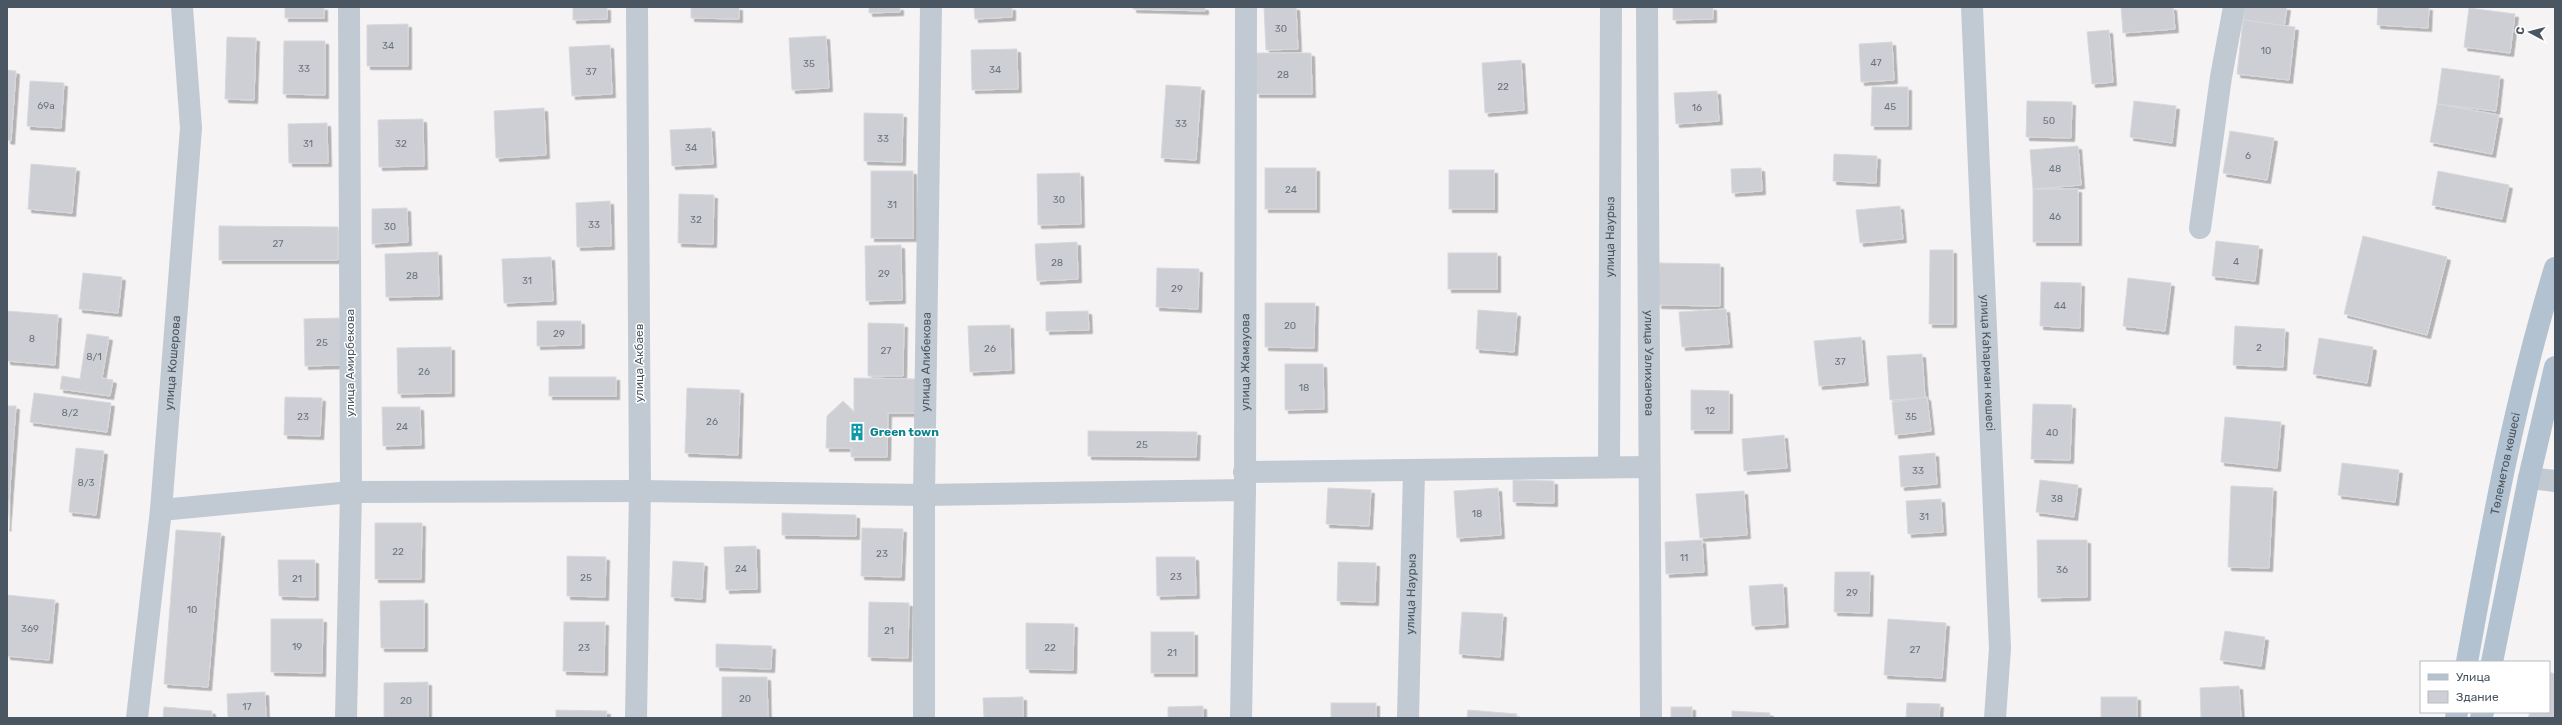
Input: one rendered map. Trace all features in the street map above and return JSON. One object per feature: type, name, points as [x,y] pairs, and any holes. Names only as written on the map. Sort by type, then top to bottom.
[{"type":"main road","name":"Төлеметов көшесі","points":[[2466,661],[2501,476],[2532,343],[2555,268]]},
{"type":"main road","points":[[2492,661],[2529,478],[2555,366]]},
{"type":"street","name":"улица Кошерова","points":[[137,718],[161,510],[191,128],[182,7]]},
{"type":"street","name":"улица Амирбекова","points":[[346,718],[351,492],[349,7]]},
{"type":"street","name":"улица Акбаев","points":[[636,718],[640,491],[637,7]]},
{"type":"street","name":"улица Алибекова","points":[[924,718],[924,495],[930,7]]},
{"type":"street","name":"улица Жамауова","points":[[1241,718],[1245,481],[1246,7]]},
{"type":"street","name":"улица Наурыз","points":[[1609,467],[1611,7]]},
{"type":"street","name":"улица Уалиханова","points":[[1647,7],[1651,718]]},
{"type":"street","name":"улица Каһарман көшесі","points":[[1972,7],[2000,648],[1996,718]]},
{"type":"street","points":[[2200,228],[2221,77],[2234,7]]},
{"type":"street","points":[[161,510],[351,492],[640,491],[924,495],[1245,481],[1414,471],[1649,467]]},
{"type":"street","name":"улица Наурыз","points":[[1408,718],[1414,471]]},
{"type":"street","points":[[2529,478],[2555,481]]},
{"type":"building","points":[[285,7],[324,7],[324,18],[285,18]]},
{"type":"building","points":[[573,7],[607,7],[607,19],[573,20]]},
{"type":"building","points":[[691,7],[739,7],[739,19],[691,18]]},
{"type":"building","points":[[869,7],[900,7],[900,12],[869,13]]},
{"type":"building","points":[[974,7],[1012,7],[1012,17],[975,19]]},
{"type":"building","points":[[1133,7],[1205,7],[1205,11],[1133,9]]},
{"type":"building","points":[[1264,7],[1296,7],[1298,49],[1266,50]]},
{"type":"building","points":[[1673,7],[1713,7],[1713,19],[1673,20]]},
{"type":"building","points":[[2121,7],[2173,7],[2175,29],[2123,33]]},
{"type":"building","points":[[2245,7],[2287,7],[2284,27],[2243,20]]},
{"type":"building","points":[[2378,7],[2429,7],[2428,28],[2377,25]]},
{"type":"building","points":[[2469,8],[2515,14],[2510,53],[2464,47]]},
{"type":"building","points":[[2243,20],[2295,27],[2289,80],[2237,74]]},
{"type":"building","points":[[408,24],[408,66],[367,66],[367,25]]},
{"type":"building","points":[[2109,30],[2113,82],[2092,84],[2087,32]]},
{"type":"building","points":[[826,36],[829,88],[792,90],[789,38]]},
{"type":"building","points":[[227,37],[256,38],[254,100],[225,99]]},
{"type":"building","points":[[284,41],[325,41],[325,95],[283,94]]},
{"type":"building","points":[[1892,42],[1894,80],[1861,82],[1859,44]]},
{"type":"building","points":[[610,45],[612,94],[572,96],[569,47]]},
{"type":"building","points":[[1017,49],[1018,89],[972,90],[971,50]]},
{"type":"building","points":[[1255,53],[1311,53],[1312,94],[1256,94]]},
{"type":"building","points":[[1521,60],[1524,110],[1485,113],[1482,63]]},
{"type":"building","points":[[2442,68],[2500,76],[2496,111],[2437,104]]},
{"type":"building","points":[[7,70],[16,71],[11,141],[7,140]]},
{"type":"building","points":[[30,81],[64,83],[61,128],[27,126]]},
{"type":"building","points":[[1166,85],[1201,87],[1196,160],[1161,158]]},
{"type":"building","points":[[1872,87],[1908,87],[1908,126],[1871,126]]},
{"type":"building","points":[[1717,91],[1719,121],[1676,124],[1674,93]]},
{"type":"building","points":[[2027,101],[2072,102],[2071,138],[2026,137]]},
{"type":"building","points":[[2134,101],[2176,106],[2172,143],[2130,137]]},
{"type":"building","points":[[2437,104],[2499,115],[2492,154],[2430,142]]},
{"type":"building","points":[[544,108],[546,155],[496,158],[494,111]]},
{"type":"building","points":[[864,113],[903,114],[902,162],[864,161]]},
{"type":"building","points":[[423,119],[424,166],[379,167],[378,120]]},
{"type":"building","points":[[327,123],[328,163],[289,163],[288,124]]},
{"type":"building","points":[[711,128],[713,164],[672,166],[670,130]]},
{"type":"building","points":[[2230,131],[2274,138],[2267,180],[2223,173]]},
{"type":"building","points":[[2078,146],[2081,185],[2033,189],[2030,150]]},
{"type":"building","points":[[1834,154],[1877,156],[1876,183],[1833,181]]},
{"type":"building","points":[[31,164],[76,168],[72,213],[28,209]]},
{"type":"building","points":[[1265,168],[1316,168],[1316,209],[1265,209]]},
{"type":"building","points":[[1761,168],[1762,191],[1732,193],[1731,169]]},
{"type":"building","points":[[1449,170],[1494,170],[1494,209],[1449,209]]},
{"type":"building","points":[[871,171],[913,171],[913,238],[871,238]]},
{"type":"building","points":[[2438,171],[2509,185],[2502,219],[2432,205]]},
{"type":"building","points":[[1080,173],[1081,224],[1038,225],[1037,174]]},
{"type":"building","points":[[2033,189],[2078,189],[2078,242],[2033,242]]},
{"type":"building","points":[[679,194],[714,195],[713,244],[678,243]]},
{"type":"building","points":[[610,201],[611,246],[577,247],[576,203]]},
{"type":"building","points":[[1900,206],[1903,239],[1860,243],[1856,210]]},
{"type":"building","points":[[407,208],[408,242],[372,244],[372,209]]},
{"type":"building","points":[[219,226],[338,227],[338,260],[219,260]]},
{"type":"building","points":[[2363,236],[2447,257],[2427,335],[2344,314]]},
{"type":"building","points":[[2216,241],[2259,246],[2255,281],[2212,276]]},
{"type":"building","points":[[1077,242],[1078,279],[1037,281],[1035,244]]},
{"type":"building","points":[[901,245],[902,300],[866,301],[865,246]]},
{"type":"building","points":[[1930,250],[1953,250],[1953,324],[1929,324]]},
{"type":"building","points":[[438,252],[439,296],[386,297],[385,254]]},
{"type":"building","points":[[1448,253],[1497,253],[1497,289],[1448,289]]},
{"type":"building","points":[[551,257],[553,301],[504,303],[502,259]]},
{"type":"building","points":[[1659,263],[1720,264],[1720,306],[1658,305]]},
{"type":"building","points":[[1157,268],[1199,269],[1198,309],[1156,307]]},
{"type":"building","points":[[83,273],[122,277],[118,313],[79,309]]},
{"type":"building","points":[[2128,278],[2171,283],[2165,331],[2123,326]]},
{"type":"building","points":[[2041,282],[2081,283],[2080,328],[2040,326]]},
{"type":"building","points":[[1265,303],[1315,303],[1314,348],[1265,347]]},
{"type":"building","points":[[1726,309],[1729,344],[1682,347],[1679,312]]},
{"type":"building","points":[[1478,310],[1517,313],[1514,352],[1476,349]]},
{"type":"building","points":[[7,311],[58,315],[55,365],[7,361]]},
{"type":"building","points":[[1088,311],[1089,330],[1046,331],[1046,312]]},
{"type":"building","points":[[339,318],[341,365],[305,366],[304,319]]},
{"type":"building","points":[[537,321],[581,321],[581,345],[537,346]]},
{"type":"building","points":[[868,323],[904,324],[903,376],[868,376]]},
{"type":"building","points":[[1010,325],[1011,370],[970,372],[968,326]]},
{"type":"building","points":[[2235,326],[2285,329],[2283,367],[2233,365]]},
{"type":"building","points":[[87,334],[109,337],[102,378],[113,380],[110,396],[60,389],[62,376],[80,379]]},
{"type":"building","points":[[1861,337],[1865,382],[1819,386],[1814,341]]},
{"type":"building","points":[[2319,338],[2373,347],[2367,383],[2313,374]]},
{"type":"building","points":[[451,347],[451,393],[398,394],[397,348]]},
{"type":"building","points":[[1922,354],[1925,398],[1890,400],[1887,356]]},
{"type":"building","points":[[1285,364],[1323,364],[1324,409],[1285,410]]},
{"type":"building","points":[[549,377],[616,377],[616,396],[549,396]]},
{"type":"building","name":"Green town","points":[[854,378],[916,379],[915,413],[888,413],[887,457],[851,457],[851,448],[826,448],[827,416],[843,401],[854,412]]},
{"type":"building","points":[[687,388],[740,390],[738,455],[685,453]]},
{"type":"building","points":[[1691,390],[1729,391],[1729,430],[1691,430]]},
{"type":"building","points":[[34,393],[111,403],[107,432],[30,422]]},
{"type":"building","points":[[285,397],[322,398],[320,436],[284,435]]},
{"type":"building","points":[[1927,397],[1931,431],[1895,435],[1892,402]]},
{"type":"building","points":[[2033,404],[2072,405],[2070,460],[2031,459]]},
{"type":"building","points":[[7,406],[16,406],[7,528]]},
{"type":"building","points":[[382,407],[420,407],[421,445],[383,446]]},
{"type":"building","points":[[2225,417],[2281,422],[2277,468],[2221,462]]},
{"type":"building","points":[[1088,431],[1197,432],[1196,457],[1088,456]]},
{"type":"building","points":[[1784,435],[1787,468],[1744,471],[1742,439]]},
{"type":"building","points":[[76,448],[104,451],[96,515],[69,512]]},
{"type":"building","points":[[1935,453],[1937,484],[1901,487],[1899,456]]},
{"type":"building","points":[[2342,463],[2399,470],[2395,502],[2338,495]]},
{"type":"building","points":[[1513,480],[1554,481],[1554,503],[1513,502]]},
{"type":"building","points":[[2040,480],[2078,485],[2074,517],[2036,512]]},
{"type":"building","points":[[2231,486],[2273,488],[2269,568],[2228,567]]},
{"type":"building","points":[[1328,488],[1371,490],[1369,526],[1326,524]]},
{"type":"building","points":[[1498,488],[1501,535],[1457,538],[1454,491]]},
{"type":"building","points":[[1744,491],[1747,535],[1700,538],[1696,494]]},
{"type":"building","points":[[1941,499],[1943,532],[1908,534],[1906,501]]},
{"type":"building","points":[[782,513],[856,515],[856,536],[782,535]]},
{"type":"building","points":[[375,523],[422,523],[421,579],[375,579]]},
{"type":"building","points":[[862,528],[903,529],[901,577],[861,576]]},
{"type":"building","points":[[176,530],[221,533],[208,687],[164,684]]},
{"type":"building","points":[[1702,540],[1704,572],[1666,574],[1665,542]]},
{"type":"building","points":[[2037,540],[2087,540],[2087,597],[2038,598]]},
{"type":"building","points":[[756,546],[757,589],[726,590],[724,547]]},
{"type":"building","points":[[567,556],[606,557],[605,597],[567,596]]},
{"type":"building","points":[[1156,557],[1195,557],[1196,595],[1157,596]]},
{"type":"building","points":[[278,560],[315,560],[315,597],[279,596]]},
{"type":"building","points":[[673,561],[704,563],[702,599],[671,597]]},
{"type":"building","points":[[1338,562],[1376,563],[1375,602],[1337,601]]},
{"type":"building","points":[[1835,572],[1870,572],[1869,613],[1834,612]]},
{"type":"building","points":[[1783,584],[1785,624],[1752,626],[1749,586]]},
{"type":"building","points":[[7,595],[55,600],[49,660],[7,656]]},
{"type":"building","points":[[424,600],[424,648],[381,648],[380,601]]},
{"type":"building","points":[[869,602],[909,603],[908,658],[868,657]]},
{"type":"building","points":[[1462,612],[1503,614],[1500,657],[1459,654]]},
{"type":"building","points":[[271,619],[323,619],[322,673],[271,672]]},
{"type":"building","points":[[1888,619],[1946,623],[1942,678],[1884,675]]},
{"type":"building","points":[[564,622],[605,622],[604,672],[563,671]]},
{"type":"building","points":[[1026,623],[1074,624],[1073,670],[1026,669]]},
{"type":"building","points":[[2225,631],[2265,637],[2261,666],[2220,660]]},
{"type":"building","points":[[1151,632],[1194,632],[1194,673],[1151,673]]},
{"type":"building","points":[[716,644],[772,646],[771,669],[716,667]]},
{"type":"building","points":[[2550,672],[2555,674],[2555,718],[2528,718],[2530,713],[2550,713]]},
{"type":"building","points":[[722,677],[767,677],[768,718],[722,718]]},
{"type":"building","points":[[428,682],[428,718],[384,718],[384,683]]},
{"type":"building","points":[[2239,686],[2241,718],[2201,718],[2200,688]]},
{"type":"building","points":[[265,692],[266,718],[228,718],[227,694]]},
{"type":"building","points":[[1023,697],[1023,718],[984,718],[983,698]]},
{"type":"building","points":[[2101,697],[2137,697],[2137,718],[2101,718]]},
{"type":"building","points":[[1331,703],[1376,703],[1376,718],[1331,718]]},
{"type":"building","points":[[1907,703],[1940,704],[1939,718],[1906,718]]},
{"type":"building","points":[[1203,706],[1203,718],[1168,718],[1168,707]]},
{"type":"building","points":[[164,707],[212,711],[212,718],[163,718]]},
{"type":"building","points":[[1671,707],[1692,707],[1692,718],[1671,718]]},
{"type":"building","points":[[556,710],[607,711],[606,718],[556,718]]},
{"type":"building","points":[[1468,710],[1517,714],[1516,718],[1467,718]]},
{"type":"building","points":[[1732,711],[1770,713],[1769,718],[1732,718]]},
{"type":"place","name":"Green town","points":[[857,432]]}]
